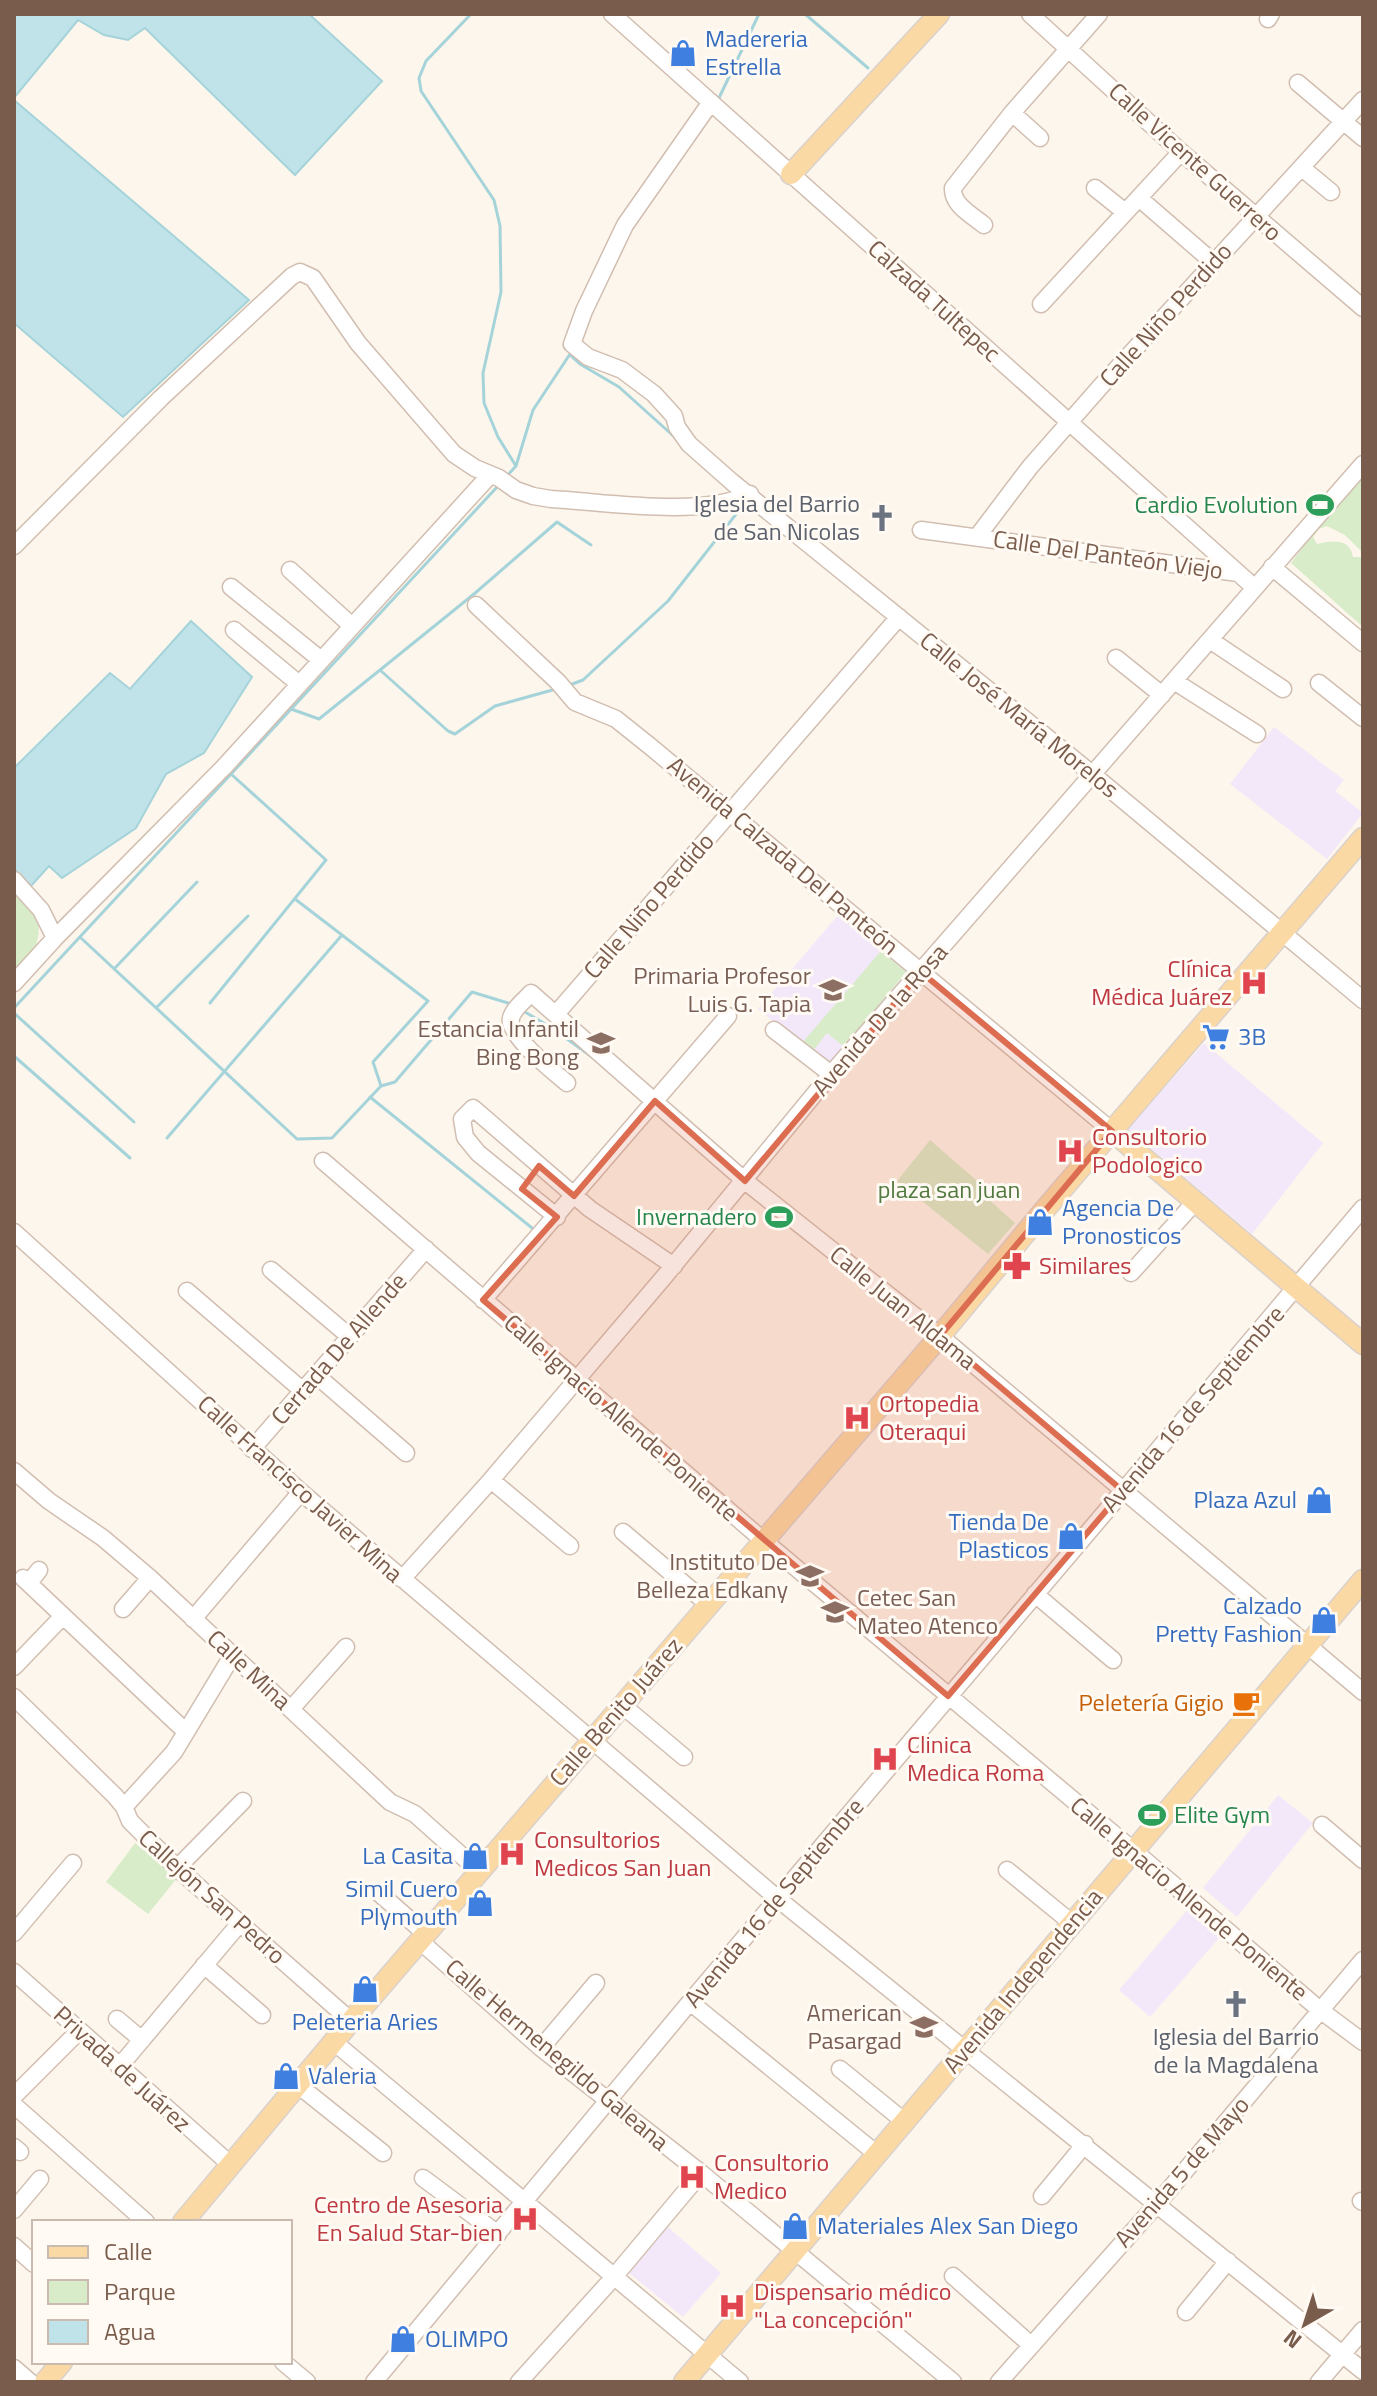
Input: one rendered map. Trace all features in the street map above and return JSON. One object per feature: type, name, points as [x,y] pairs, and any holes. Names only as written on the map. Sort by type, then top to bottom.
[{"type":"main road","points":[[791,174],[939,14]]},
{"type":"main road","name":"Calle Benito Juárez","points":[[185,2220],[351,2021],[1363,838]]},
{"type":"main road","points":[[1112,1131],[1363,1344]]},
{"type":"main road","name":"Avenida Independencia","points":[[684,2382],[1363,1580]]},
{"type":"main road","points":[[45,2382],[60,2364]]},
{"type":"street","name":"Calzada Tultepec","points":[[612,14],[1255,588]]},
{"type":"street","name":"Calle Vicente Guerrero","points":[[1030,14],[1181,152],[1363,308]]},
{"type":"street","points":[[984,225],[957,202],[953,188],[1012,113],[1099,14]]},
{"type":"street","points":[[1298,83],[1363,138]]},
{"type":"street","name":"Calle Niño Perdido","points":[[977,537],[1030,467],[1363,100]]},
{"type":"street","name":"Calle José María Morelos","points":[[712,102],[625,225],[571,342],[588,357],[622,370],[654,394],[674,416],[677,427],[689,444],[1363,1000]]},
{"type":"street","points":[[1012,113],[1040,138]]},
{"type":"street","points":[[1041,304],[1181,152]]},
{"type":"street","points":[[1302,168],[1331,192]]},
{"type":"street","points":[[1095,188],[1125,212]]},
{"type":"street","points":[[1139,198],[1214,263]]},
{"type":"street","points":[[14,546],[221,340],[282,284],[300,272],[313,278],[358,343],[438,437],[464,462],[516,490],[551,499],[674,506],[712,506],[750,494]]},
{"type":"street","name":"Avenida De la Rosa","points":[[402,1579],[674,1266],[831,1074],[1363,464]]},
{"type":"street","points":[[14,983],[224,767],[494,477]]},
{"type":"street","name":"Calle Del Panteón Viejo","points":[[921,530],[1238,573]]},
{"type":"street","points":[[1272,567],[1363,643]]},
{"type":"street","points":[[290,570],[352,626]]},
{"type":"street","points":[[231,587],[321,660]]},
{"type":"street","name":"Avenida Calzada Del Panteón","points":[[476,605],[558,682],[568,696],[628,728],[1112,1131]]},
{"type":"street","name":"Calle Niño Perdido","points":[[556,1014],[899,617]]},
{"type":"street","points":[[234,630],[299,684]]},
{"type":"street","points":[[1210,640],[1283,689]]},
{"type":"street","points":[[1116,658],[1162,695]]},
{"type":"street","points":[[1174,681],[1257,734]]},
{"type":"street","points":[[1319,683],[1363,718]]},
{"type":"street","points":[[14,880],[41,910],[55,938]]},
{"type":"street","name":"Calle Juan Aldama","points":[[567,1083],[520,1038],[510,1020],[531,993],[745,1181],[940,1336],[1363,1692]]},
{"type":"street","points":[[483,1300],[728,1016]]},
{"type":"street","points":[[774,1030],[831,1074]]},
{"type":"street","points":[[557,1217],[478,1153],[465,1137],[462,1119],[473,1108],[612,1227],[674,1266]]},
{"type":"street","name":"Calle Ignacio Allende Poniente","points":[[323,1161],[574,1381],[1320,2010],[1363,2042]]},
{"type":"street","points":[[522,1189],[539,1166]]},
{"type":"street","points":[[1131,1273],[1195,1202]]},
{"type":"street","name":"Avenida 16 de Septiembre","points":[[374,2382],[690,2002],[1363,1208]]},
{"type":"street","name":"Calle Francisco Javier Mina","points":[[14,1232],[301,1492],[778,1899],[1363,2371]]},
{"type":"street","name":"Cerrada De Allende","points":[[252,1449],[426,1249]]},
{"type":"street","points":[[271,1270],[349,1336]]},
{"type":"street","points":[[187,1291],[303,1391]]},
{"type":"street","points":[[316,1375],[406,1453]]},
{"type":"street","name":"Calle Mina","points":[[14,1471],[150,1578],[390,1802],[415,1814],[480,1872]]},
{"type":"street","points":[[491,1480],[570,1546]]},
{"type":"street","points":[[193,1619],[301,1492]]},
{"type":"street","points":[[623,1532],[709,1605]]},
{"type":"street","points":[[30,1577],[63,1616],[185,1731]]},
{"type":"street","points":[[123,1609],[150,1578]]},
{"type":"street","points":[[1035,1594],[1113,1660]]},
{"type":"street","points":[[14,1667],[63,1616]]},
{"type":"street","points":[[291,1709],[346,1647]]},
{"type":"street","points":[[124,1807],[174,1752],[232,1656]]},
{"type":"street","name":"Callejón San Pedro","points":[[14,1697],[108,1788],[124,1807],[130,1821],[177,1868],[351,2021]]},
{"type":"street","points":[[622,1705],[684,1757]]},
{"type":"street","points":[[177,1868],[243,1801]]},
{"type":"street","points":[[1322,1825],[1363,1860]]},
{"type":"street","points":[[14,1933],[73,1863]]},
{"type":"street","points":[[1007,1870],[1073,1924]]},
{"type":"street","name":"Calle Hermenegildo Galeana","points":[[379,1893],[541,2048],[701,2173],[953,2382]]},
{"type":"street","points":[[119,2067],[240,1923]]},
{"type":"street","name":"Avenida 5 de Mayo","points":[[999,2382],[1157,2204],[1363,1960]]},
{"type":"street","points":[[204,1965],[262,2015]]},
{"type":"street","name":"Privada de Juárez","points":[[14,1972],[231,2165]]},
{"type":"street","points":[[541,2048],[596,1983]]},
{"type":"street","points":[[690,2002],[878,2155]]},
{"type":"street","points":[[117,2019],[142,2040]]},
{"type":"street","points":[[14,2096],[79,2031]]},
{"type":"street","points":[[334,2042],[740,2382]]},
{"type":"street","points":[[840,2069],[905,2122]]},
{"type":"street","points":[[298,2085],[383,2153]]},
{"type":"street","points":[[14,2105],[144,2220]]},
{"type":"street","points":[[1042,2196],[1085,2144]]},
{"type":"street","points":[[519,2382],[613,2278],[701,2173]]},
{"type":"street","points":[[423,2178],[498,2234]]},
{"type":"street","points":[[17,2206],[40,2179]]},
{"type":"street","points":[[14,2246],[32,2262]]},
{"type":"street","points":[[1186,2312],[1228,2261]]},
{"type":"street","points":[[953,2276],[1031,2345]]},
{"type":"street","points":[[1319,2382],[1363,2330]]},
{"type":"street","points":[[285,2364],[307,2382]]},
{"type":"street","points":[[14,2368],[30,2382]]},
{"type":"highlighted area","points":[[921,972],[1112,1131],[940,1336],[1123,1491],[948,1696],[483,1300],[557,1217],[522,1189],[539,1166],[574,1196],[655,1101],[745,1181]]},
{"type":"shaded area","points":[[1274,727],[1344,780],[1335,791],[1363,813],[1327,859],[1230,784]]},
{"type":"shaded area","name":"Primaria Profesor Luis G. Tapia","points":[[839,914],[907,971],[829,1067],[758,1009]]},
{"type":"shaded area","points":[[1204,1043],[1323,1143],[1252,1234],[1128,1129]]},
{"type":"shaded area","points":[[1278,1795],[1313,1823],[1237,1917],[1203,1888]]},
{"type":"shaded area","points":[[1194,1902],[1227,1929],[1150,2017],[1119,1990]]},
{"type":"shaded area","points":[[662,2222],[721,2273],[683,2317],[623,2268]]},
{"type":"green space","points":[[1363,474],[1363,553],[1345,535],[1327,526],[1319,529],[1313,537],[1317,544],[1344,543],[1353,557],[1363,557],[1363,627],[1291,563],[1324,518]]},
{"type":"green space","points":[[14,888],[33,911],[39,927],[33,951],[14,976]]},
{"type":"green space","points":[[881,951],[906,972],[844,1047],[827,1033],[813,1051],[802,1043]]},
{"type":"green space","name":"plaza san juan","points":[[930,1140],[990,1192],[986,1197],[1015,1223],[988,1254],[897,1181]]},
{"type":"green space","points":[[135,1843],[178,1877],[148,1914],[106,1882]]},
{"type":"water","points":[[14,14],[309,14],[382,81],[295,175],[145,28],[128,40],[104,35],[78,20],[14,98]]},
{"type":"water","points":[[14,100],[249,300],[123,417],[14,323]]},
{"type":"water","points":[[191,621],[252,677],[204,753],[166,774],[136,828],[62,878],[49,866],[31,886],[14,869],[14,768],[110,673],[130,689]]},
{"type":"waterway","points":[[471,14],[426,61],[419,78],[421,91],[494,200],[500,226],[501,292],[483,373],[484,403],[498,437],[516,466]]},
{"type":"waterway","points":[[718,100],[759,14]]},
{"type":"waterway","points":[[805,14],[868,68]]},
{"type":"waterway","points":[[506,477],[516,466],[533,410],[572,351]]},
{"type":"waterway","points":[[570,355],[619,387],[679,441]]},
{"type":"waterway","points":[[14,1008],[498,486]]},
{"type":"waterway","points":[[567,686],[583,680],[668,601],[744,504]]},
{"type":"waterway","points":[[380,670],[557,522],[591,545]]},
{"type":"waterway","points":[[291,709],[319,719],[380,670],[455,734],[495,706],[556,689]]},
{"type":"waterway","points":[[210,1003],[326,860],[231,774]]},
{"type":"waterway","points":[[114,969],[197,882]]},
{"type":"waterway","points":[[295,899],[428,1001],[373,1062],[381,1086]]},
{"type":"waterway","points":[[157,1007],[248,916]]},
{"type":"waterway","points":[[167,1138],[342,935]]},
{"type":"waterway","points":[[81,938],[297,1139],[332,1138],[381,1086],[395,1082],[472,992],[511,1004]]},
{"type":"waterway","points":[[525,1012],[592,1057]]},
{"type":"waterway","points":[[14,1013],[134,1122]]},
{"type":"waterway","points":[[14,1056],[130,1158]]},
{"type":"waterway","points":[[370,1097],[537,1232]]},
{"type":"place","name":"Madereria Estrella","points":[[683,53]]},
{"type":"place","name":"Cardio Evolution","points":[[1320,505]]},
{"type":"place","name":"Iglesia del Barrio de San Nicolas","points":[[882,518]]},
{"type":"place","name":"Clínica Médica Juárez","points":[[1254,983]]},
{"type":"place","name":"Primaria Profesor Luis G. Tapia","points":[[833,990]]},
{"type":"place","name":"3B","points":[[1216,1037]]},
{"type":"place","name":"Estancia Infantil Bing Bong","points":[[601,1043]]},
{"type":"place","name":"Consultorio Podologico","points":[[1070,1151]]},
{"type":"place","name":"Invernadero","points":[[779,1217]]},
{"type":"place","name":"Agencia De Pronosticos","points":[[1040,1222]]},
{"type":"place","name":"Similares","points":[[1017,1266]]},
{"type":"place","name":"Ortopedia Oteraqui","points":[[857,1418]]},
{"type":"place","name":"Plaza Azul","points":[[1319,1500]]},
{"type":"place","name":"Tienda De Plasticos","points":[[1071,1536]]},
{"type":"place","name":"Instituto De Belleza Edkany","points":[[810,1576]]},
{"type":"place","name":"Cetec San Mateo Atenco","points":[[835,1612]]},
{"type":"place","name":"Calzado Pretty Fashion","points":[[1324,1620]]},
{"type":"place","name":"Peletería Gigio","points":[[1246,1703]]},
{"type":"place","name":"Clinica Medica Roma","points":[[885,1759]]},
{"type":"place","name":"Elite Gym","points":[[1152,1815]]},
{"type":"place","name":"Consultorios Medicos San Juan","points":[[512,1854]]},
{"type":"place","name":"La Casita","points":[[475,1856]]},
{"type":"place","name":"Simil Cuero Plymouth","points":[[480,1903]]},
{"type":"place","name":"Peleteria Aries","points":[[365,1989]]},
{"type":"place","name":"Iglesia del Barrio de la Magdalena","points":[[1236,2004]]},
{"type":"place","name":"American Pasargad","points":[[924,2027]]},
{"type":"place","name":"Valeria","points":[[286,2076]]},
{"type":"place","name":"Consultorio Medico","points":[[692,2177]]},
{"type":"place","name":"Centro de Asesoria En Salud Star-bien","points":[[525,2219]]},
{"type":"place","name":"Materiales Alex San Diego","points":[[795,2226]]},
{"type":"place","name":"Dispensario médico \"La concepción\"","points":[[732,2306]]},
{"type":"place","name":"OLIMPO","points":[[403,2339]]}]
